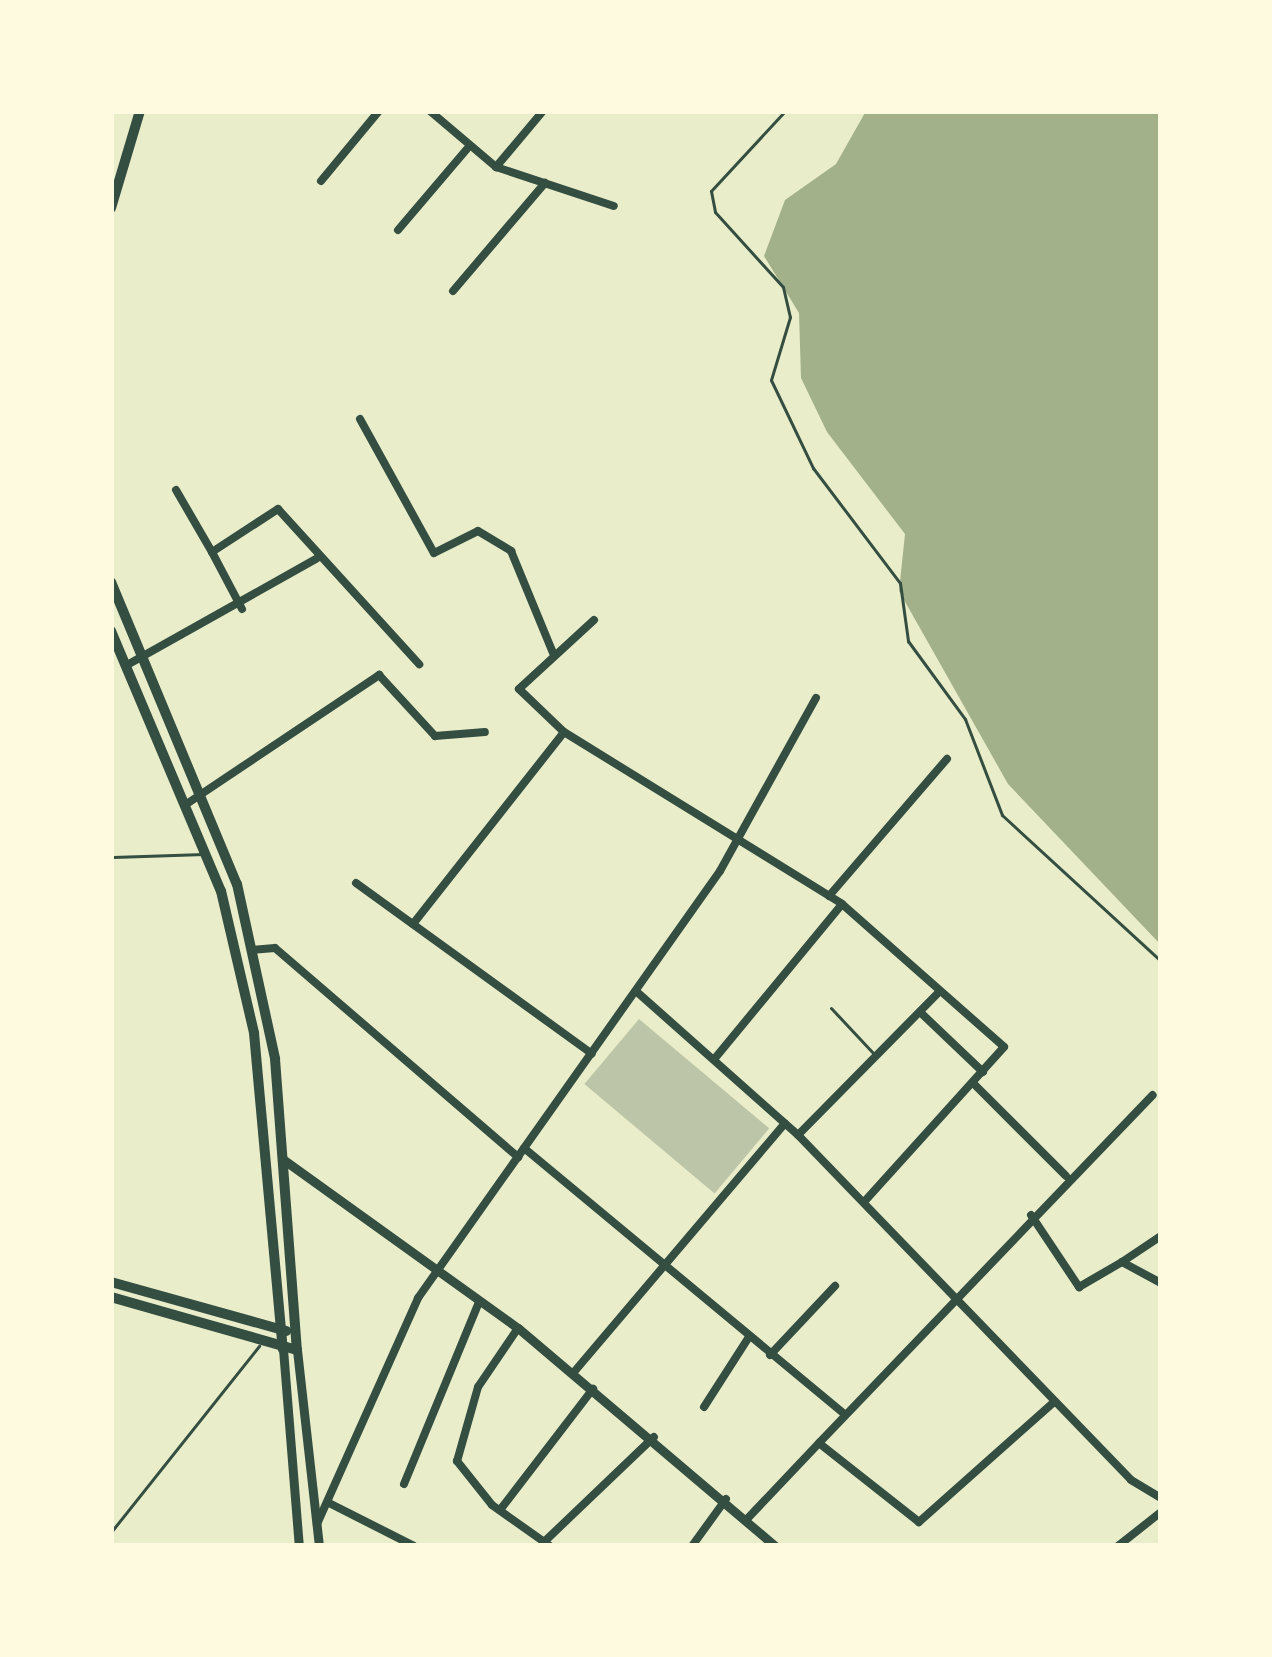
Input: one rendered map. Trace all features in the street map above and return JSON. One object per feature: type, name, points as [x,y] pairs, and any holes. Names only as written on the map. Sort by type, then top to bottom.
[{"type":"main road","points":[[111,208],[140,111]]},
{"type":"main road","points":[[111,582],[202,796],[251,950],[284,1160],[288,1332]]},
{"type":"main road","points":[[111,631],[206,854],[254,1033],[290,1349],[113,1300]]},
{"type":"main road","points":[[111,1282],[288,1332]]},
{"type":"street","points":[[321,181],[379,111]]},
{"type":"street","points":[[430,111],[466,148],[496,167],[614,206]]},
{"type":"street","points":[[496,167],[543,111]]},
{"type":"street","points":[[398,230],[466,148]]},
{"type":"street","points":[[453,291],[545,183]]},
{"type":"street","points":[[360,419],[434,554],[478,530],[511,551],[553,653]]},
{"type":"street","points":[[176,490],[242,609]]},
{"type":"street","points":[[212,552],[272,508],[419,664]]},
{"type":"street","points":[[127,665],[242,609],[316,559]]},
{"type":"street","points":[[594,620],[519,689],[565,732],[729,840],[842,904],[937,994],[1004,1048],[865,1201]]},
{"type":"street","points":[[185,805],[379,675],[435,736],[485,732]]},
{"type":"street","points":[[318,1544],[329,1503],[436,1272],[637,992],[816,698]]},
{"type":"street","points":[[413,925],[565,732]]},
{"type":"street","points":[[829,896],[947,759]]},
{"type":"street","points":[[356,883],[592,1054]]},
{"type":"street","points":[[716,1057],[842,904]]},
{"type":"street","points":[[251,950],[274,948],[521,1152],[665,1261],[844,1414]]},
{"type":"street","points":[[637,992],[716,1057],[798,1135],[957,1293],[1054,1402],[1161,1498]]},
{"type":"street","points":[[798,1135],[937,994]]},
{"type":"street","points":[[920,1012],[983,1072]]},
{"type":"street","points":[[973,1084],[1066,1176]]},
{"type":"street","points":[[747,1519],[1066,1176],[1154,1095]]},
{"type":"street","points":[[574,1372],[785,1123]]},
{"type":"street","points":[[284,1160],[574,1372],[775,1546]]},
{"type":"street","points":[[1031,1215],[1078,1287],[1161,1236]]},
{"type":"street","points":[[1122,1262],[1161,1283]]},
{"type":"street","points":[[770,1355],[835,1286]]},
{"type":"street","points":[[113,1300],[126,1287]]},
{"type":"street","points":[[404,1484],[479,1302]]},
{"type":"street","points":[[518,1328],[455,1444],[466,1477],[500,1510],[547,1544],[654,1437]]},
{"type":"street","points":[[704,1407],[749,1337]]},
{"type":"street","points":[[290,1349],[318,1544]]},
{"type":"street","points":[[290,1349],[299,1546]]},
{"type":"street","points":[[500,1510],[594,1388]]},
{"type":"street","points":[[819,1443],[919,1522],[1054,1402]]},
{"type":"street","points":[[692,1546],[726,1499]]},
{"type":"street","points":[[329,1503],[414,1546]]},
{"type":"street","points":[[1118,1546],[1161,1512]]},
{"type":"lane","points":[[112,857],[206,854]]},
{"type":"lane","points":[[831,1008],[876,1056]]},
{"type":"lane","points":[[111,1532],[262,1342]]},
{"type":"path","points":[[785,111],[711,191],[715,212],[783,287],[790,317],[771,380],[814,468],[900,583],[908,641],[965,719],[1002,815],[1161,961]]},
{"type":"shaded area","points":[[866,111],[1161,111],[1161,945],[1008,784],[899,591],[905,534],[827,432],[801,378],[799,313],[764,256],[785,200],[836,164]]},
{"type":"building","points":[[639,1019],[769,1128],[715,1193],[584,1084]]}]
